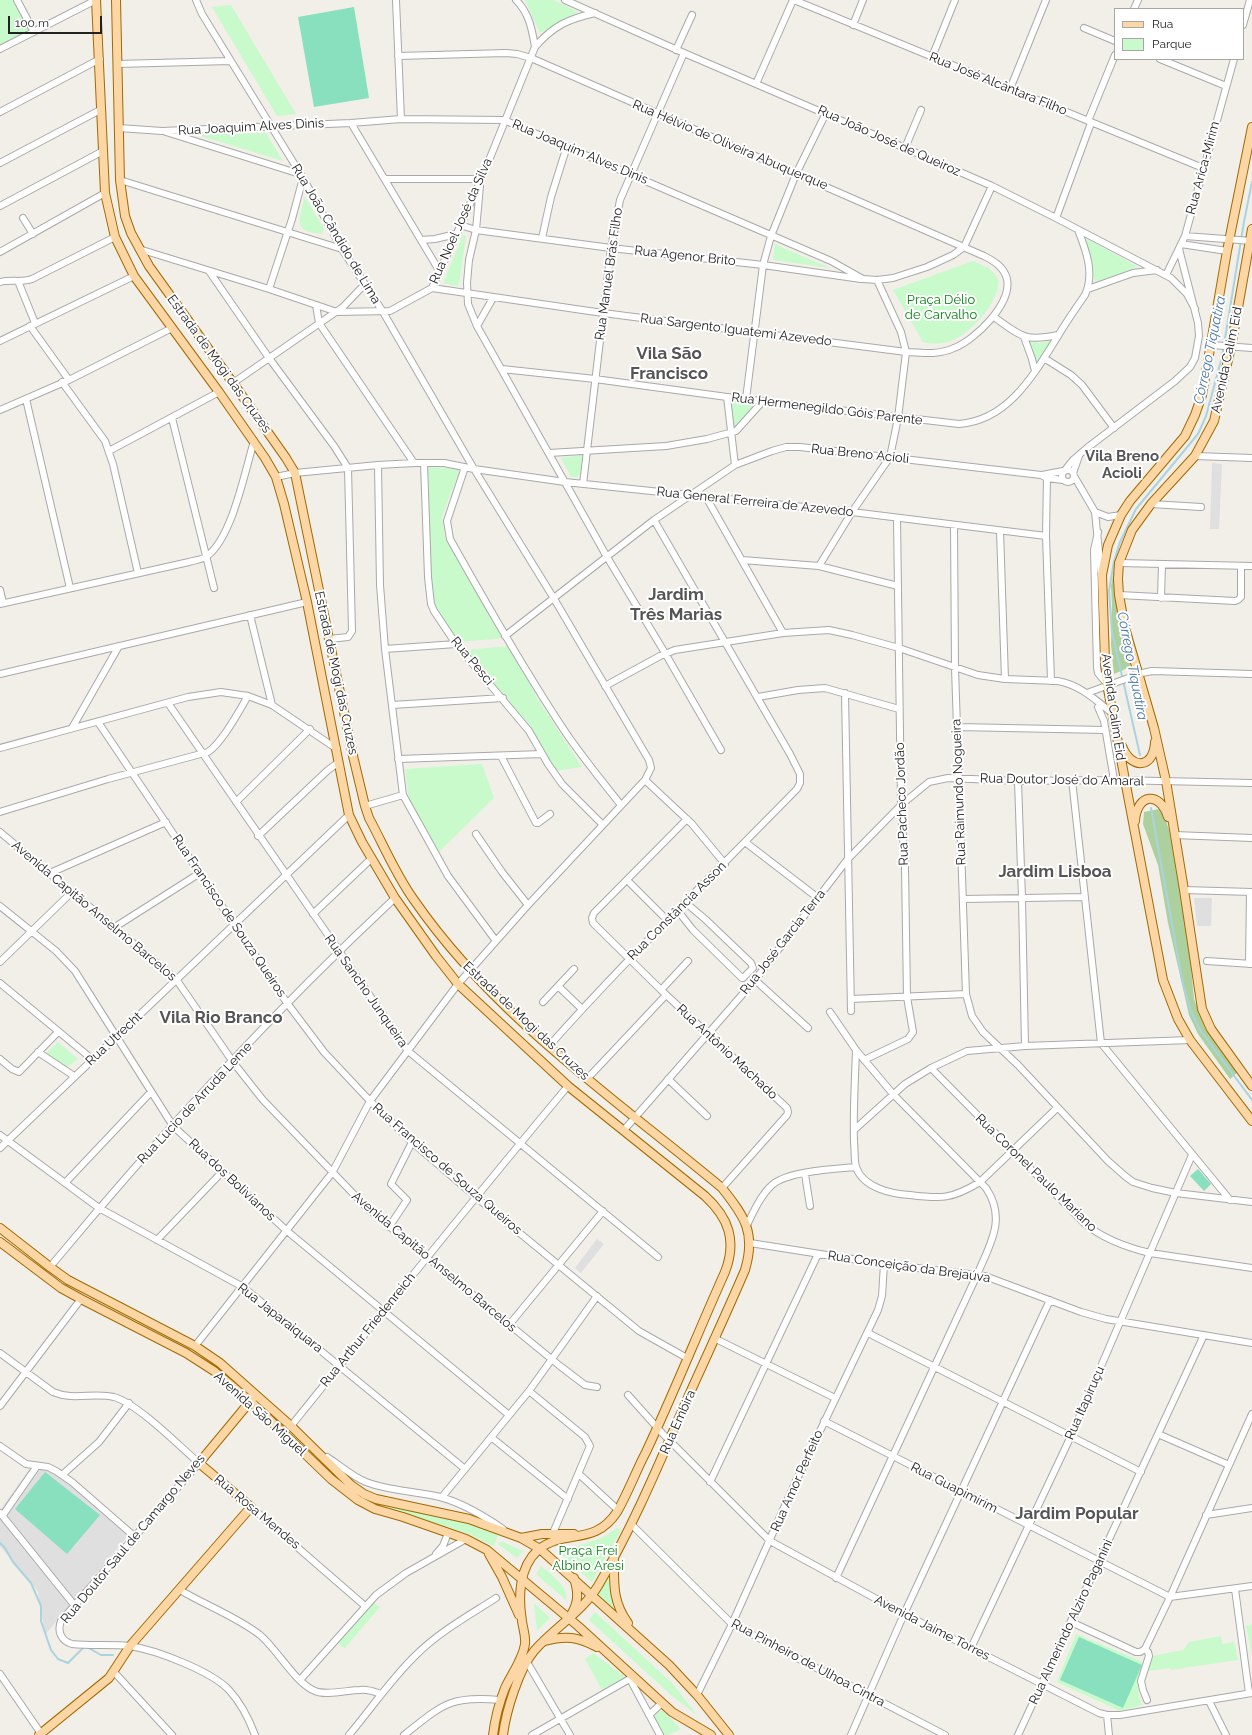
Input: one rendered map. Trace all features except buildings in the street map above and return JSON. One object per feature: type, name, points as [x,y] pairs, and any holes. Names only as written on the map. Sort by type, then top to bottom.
[{"type":"main road","name":"Estrada de Mogi das Cruzes","points":[[96,0],[100,59],[105,193],[115,237],[134,276],[254,441],[276,476],[283,498],[307,602],[350,815],[356,831],[395,898],[436,956],[458,984],[568,1086],[716,1206],[723,1216],[728,1229],[731,1244]]},
{"type":"main road","name":"Estrada de Mogi das Cruzes","points":[[116,0],[120,180],[125,216],[139,249],[149,266],[234,383],[295,473],[364,806],[406,888],[470,971],[586,1079],[722,1188],[738,1210],[746,1226],[750,1243]]},
{"type":"main road","name":"Avenida Calim Eid","points":[[1252,128],[1233,240],[1227,251],[1202,396],[1190,427],[1172,454],[1130,501],[1121,515],[1108,545],[1102,575],[1108,685],[1162,980],[1178,1019],[1190,1040],[1252,1121]]},
{"type":"main road","name":"Avenida Calim Eid","points":[[1252,229],[1231,347],[1214,421],[1195,456],[1151,504],[1132,530],[1120,563],[1119,595],[1124,628],[1135,675],[1154,728],[1166,781],[1200,997],[1204,1014],[1211,1029],[1252,1086]]},
{"type":"main road","points":[[1116,730],[1127,756],[1134,762],[1141,763],[1150,759],[1154,753],[1154,728]]},
{"type":"main road","points":[[1135,832],[1138,808],[1144,800],[1151,798],[1160,801],[1165,807],[1174,835]]},
{"type":"main road","name":"Avenida São Miguel","points":[[0,1228],[50,1268],[102,1299],[196,1346],[220,1363],[291,1426],[351,1485],[364,1494],[376,1499],[449,1514],[521,1538],[540,1549],[574,1578],[636,1636]]},
{"type":"main road","name":"Avenida São Miguel","points":[[0,1242],[61,1288],[200,1362],[250,1401],[331,1479],[358,1500],[375,1508],[466,1539],[487,1550],[522,1578],[611,1656]]},
{"type":"main road","name":"Rua Embira","points":[[592,1595],[631,1524],[669,1441],[745,1270],[750,1243]]},
{"type":"main road","name":"Rua Embira","points":[[540,1549],[563,1539],[598,1531],[606,1526],[618,1510],[657,1428],[725,1272],[731,1255],[731,1244]]},
{"type":"main road","points":[[81,1300],[87,1295],[102,1299]]},
{"type":"main road","name":"Rua Doutor Saul de Camargo Neves","points":[[199,1463],[256,1394]]},
{"type":"main road","name":"Rua Rosa Mendes","points":[[199,1463],[251,1507]]},
{"type":"main road","points":[[40,1734],[94,1691],[114,1672],[130,1646],[251,1507]]},
{"type":"main road","points":[[521,1538],[552,1533],[587,1534]]},
{"type":"main road","points":[[521,1619],[520,1585],[533,1556],[540,1549]]},
{"type":"main road","points":[[487,1550],[502,1577],[521,1619],[525,1634],[525,1645],[500,1700],[493,1735]]},
{"type":"main road","points":[[614,1555],[614,1586],[617,1604],[621,1613],[636,1636],[669,1665],[697,1695],[729,1735]]},
{"type":"main road","points":[[569,1619],[577,1602],[578,1594],[574,1578]]},
{"type":"main road","points":[[503,1735],[508,1711],[527,1662],[542,1642],[569,1619],[592,1595]]},
{"type":"main road","points":[[542,1642],[562,1637],[577,1639],[592,1645],[611,1656],[631,1678],[680,1718],[711,1735]]},
{"type":"street","points":[[17,0],[34,32]]},
{"type":"street","points":[[0,49],[96,0]]},
{"type":"street","name":"Rua João Cândido de Lima","points":[[196,0],[202,14],[271,125],[342,249],[383,312],[474,469],[553,598],[649,760],[651,769],[645,780]]},
{"type":"street","points":[[396,0],[401,119]]},
{"type":"street","points":[[516,0],[528,19],[532,29],[535,47]]},
{"type":"street","name":"Rua João José de Queiroz","points":[[565,0],[676,50],[826,113],[992,186],[1166,275],[1182,287],[1195,309]]},
{"type":"street","points":[[581,6],[584,0]]},
{"type":"street","points":[[756,84],[794,0]]},
{"type":"street","name":"Rua José Alcântara Filho","points":[[794,0],[1203,168]]},
{"type":"street","points":[[853,25],[863,0]]},
{"type":"street","points":[[932,57],[955,0]]},
{"type":"street","points":[[1010,89],[1046,0]]},
{"type":"street","points":[[1244,21],[1249,1]]},
{"type":"street","name":"Rua Noel José da Silva","points":[[139,249],[269,289],[337,312],[383,312],[396,309],[432,288],[481,179],[535,47],[546,35],[563,23],[577,17],[594,13]]},
{"type":"street","points":[[676,50],[692,15]]},
{"type":"street","points":[[1084,28],[1114,41]]},
{"type":"street","name":"Rua Hélvio de Oliveira Abuquerque","points":[[398,56],[506,53],[531,58],[964,247],[993,260],[1004,271],[1007,280],[1007,288],[994,317]]},
{"type":"street","name":"Rua Manuel Brás Filho","points":[[583,484],[588,450],[594,379],[611,248],[620,200],[684,53]]},
{"type":"street","points":[[1056,218],[1114,58]]},
{"type":"street","points":[[0,112],[100,59]]},
{"type":"street","points":[[1162,60],[1226,86]]},
{"type":"street","name":"Rua Arica-Mirim","points":[[1166,275],[1185,236],[1234,60]]},
{"type":"street","points":[[117,64],[230,61]]},
{"type":"street","points":[[0,163],[102,108]]},
{"type":"street","points":[[905,148],[921,110]]},
{"type":"street","points":[[746,399],[763,265],[771,236],[796,174],[826,113]]},
{"type":"street","name":"Rua Joaquim Alves Dinis","points":[[119,128],[162,131],[271,125],[351,123],[401,119],[504,120],[831,261],[863,279],[877,280]]},
{"type":"street","points":[[351,123],[386,179],[440,272]]},
{"type":"street","points":[[190,140],[193,129]]},
{"type":"street","points":[[162,131],[301,176],[288,232],[269,289]]},
{"type":"street","points":[[542,238],[567,146]]},
{"type":"street","points":[[0,206],[103,151]]},
{"type":"street","points":[[386,179],[481,179],[476,230],[469,260],[467,294],[468,304],[477,326],[607,556],[721,750]]},
{"type":"street","points":[[120,180],[342,249]]},
{"type":"street","points":[[819,566],[852,512],[890,457],[898,418],[906,352],[901,332],[877,280],[892,278],[928,266],[947,258],[964,247],[992,186]]},
{"type":"street","points":[[0,252],[105,193]]},
{"type":"street","points":[[24,218],[33,234]]},
{"type":"street","name":"Rua Agenor Brito","points":[[460,225],[476,230],[611,248],[763,265],[863,279]]},
{"type":"street","name":"Rua Hermenegildo Góis Parente","points":[[502,369],[594,379],[898,418],[958,424],[977,421],[1010,402],[1021,390],[1044,358],[1088,289],[1090,273],[1088,258],[1078,230]]},
{"type":"street","points":[[421,240],[435,239],[456,234]]},
{"type":"street","points":[[1185,236],[1249,241]]},
{"type":"street","points":[[0,282],[12,280],[32,280],[115,237]]},
{"type":"street","points":[[1079,456],[1072,480],[1065,481],[1061,475],[1073,460],[1163,392],[1190,367],[1197,353],[1199,336],[1195,309],[1180,247],[1227,251]]},
{"type":"street","points":[[1088,289],[1133,273],[1157,270]]},
{"type":"street","points":[[209,271],[269,358],[334,446],[348,468],[352,631],[348,637],[329,639]]},
{"type":"street","points":[[0,341],[134,276]]},
{"type":"street","points":[[18,281],[33,325],[69,380]]},
{"type":"street","points":[[234,383],[337,312],[351,301],[365,284]]},
{"type":"street","points":[[432,288],[467,294]]},
{"type":"street","name":"Rua Sargento Iguatemi Azevedo","points":[[467,294],[906,352],[937,353],[954,349],[967,341],[994,317]]},
{"type":"street","points":[[477,326],[493,298]]},
{"type":"street","points":[[316,305],[319,323],[414,463]]},
{"type":"street","points":[[994,317],[1024,337],[1046,338],[1058,335]]},
{"type":"street","points":[[0,410],[69,380],[172,328]]},
{"type":"street","points":[[1024,337],[1035,371]]},
{"type":"street","points":[[1211,345],[1252,348]]},
{"type":"street","points":[[1044,358],[1071,375],[1082,385],[1114,428]]},
{"type":"street","points":[[62,382],[105,441],[109,451],[138,573]]},
{"type":"street","points":[[109,451],[219,392]]},
{"type":"street","points":[[727,396],[735,465]]},
{"type":"street","points":[[26,399],[70,588]]},
{"type":"street","points":[[549,453],[666,446],[731,433],[740,428],[763,401]]},
{"type":"street","points":[[172,418],[214,588]]},
{"type":"street","points":[[0,590],[2,603],[138,573],[206,556],[217,545],[229,523],[254,441]]},
{"type":"street","name":"Rua Breno Acioli","points":[[504,636],[654,520],[735,465],[757,455],[782,448],[792,447],[890,457],[1045,476],[1065,481],[1084,494]]},
{"type":"street","points":[[1195,456],[1252,458]]},
{"type":"street","name":"Rua Pesci","points":[[424,463],[428,577],[431,604],[439,620],[456,644],[503,698],[529,731],[562,784],[603,825]]},
{"type":"street","name":"Rua General Ferreira de Azevedo","points":[[276,476],[378,465],[444,463],[474,469],[565,482],[852,512],[1046,536]]},
{"type":"street","points":[[378,465],[380,586],[385,648],[403,795],[448,876],[496,941]]},
{"type":"street","points":[[465,467],[448,516],[448,533],[504,636],[566,734],[621,806]]},
{"type":"street","points":[[1064,470],[1070,470],[1074,474]]},
{"type":"street","name":"Rua Breno Acioli","points":[[1045,476],[1064,470]]},
{"type":"street","name":"Rua Breno Acioli","points":[[1074,474],[1084,494],[1096,512],[1099,558],[1102,575]]},
{"type":"street","points":[[1045,476],[1051,681]]},
{"type":"street","points":[[706,497],[784,633]]},
{"type":"street","points":[[1151,504],[1201,507]]},
{"type":"street","points":[[1096,512],[1108,517],[1121,515]]},
{"type":"street","name":"Rua Pacheco Jordão","points":[[864,1060],[908,1038],[913,1032],[907,997],[905,868],[901,804],[899,709],[897,518]]},
{"type":"street","points":[[654,520],[758,697],[819,688],[845,693],[899,709]]},
{"type":"street","name":"Rua Raimundo Nogueira","points":[[954,525],[955,668],[958,778],[966,994],[968,1006],[976,1024],[1125,1176],[1144,1186],[1176,1193],[1252,1202]]},
{"type":"street","points":[[1000,531],[1005,679]]},
{"type":"street","name":"Rua Breno Acioli","points":[[1098,532],[1094,550],[1096,667],[1099,675],[1108,685]]},
{"type":"street","points":[[742,560],[819,566],[898,586]]},
{"type":"street","points":[[1120,563],[1252,566]]},
{"type":"street","points":[[1161,598],[1162,564]]},
{"type":"street","points":[[1119,595],[1161,598],[1238,600],[1241,597],[1241,566]]},
{"type":"street","points":[[0,674],[307,602]]},
{"type":"street","points":[[250,615],[272,705]]},
{"type":"street","points":[[605,686],[665,653],[684,648],[784,633],[820,630],[833,631],[898,648],[978,675],[1005,679],[1067,683],[1088,693],[1113,714]]},
{"type":"street","points":[[385,648],[456,644]]},
{"type":"street","points":[[72,728],[119,646]]},
{"type":"street","points":[[1088,693],[1135,675],[1152,671],[1252,674]]},
{"type":"street","points":[[0,748],[168,703],[214,692],[228,692],[248,696],[272,705],[310,729],[337,749]]},
{"type":"street","points":[[845,693],[851,1010]]},
{"type":"street","points":[[0,812],[203,754],[212,750],[248,696]]},
{"type":"street","name":"Rua Constância Asson","points":[[549,1046],[629,959],[725,864],[797,789],[800,783],[800,774],[758,697]]},
{"type":"street","points":[[392,705],[503,698]]},
{"type":"street","name":"Rua Sancho Junqueira","points":[[168,703],[258,836],[287,875],[408,1051],[658,1257]]},
{"type":"street","points":[[1098,707],[1106,730],[1114,780]]},
{"type":"street","name":"Rua Francisco de Souza Queiros","points":[[98,722],[316,1043],[370,1101],[412,1142],[476,1198],[639,1331],[687,1358]]},
{"type":"street","points":[[957,727],[1106,730]]},
{"type":"street","points":[[236,802],[310,729]]},
{"type":"street","points":[[398,759],[542,754]]},
{"type":"street","points":[[501,756],[536,823],[550,814]]},
{"type":"street","points":[[258,836],[328,770],[339,762]]},
{"type":"street","name":"Rua José Garcia Terra","points":[[624,1130],[755,980],[847,860],[901,804],[922,787],[934,780],[958,778]]},
{"type":"street","name":"Rua Doutor José do Amaral","points":[[958,778],[1018,781],[1125,780],[1252,783]]},
{"type":"street","points":[[196,1346],[332,1174],[370,1101],[458,984],[528,905],[645,780],[688,819],[725,864]]},
{"type":"street","points":[[1072,780],[1101,1043],[1230,1200]]},
{"type":"street","points":[[1018,781],[1025,1046]]},
{"type":"street","points":[[364,806],[403,795]]},
{"type":"street","name":"Rua Utrecht","points":[[0,1148],[350,815]]},
{"type":"street","points":[[668,921],[627,880],[688,819]]},
{"type":"street","points":[[50,873],[166,822]]},
{"type":"street","name":"Avenida Capitão Anselmo Barcelos","points":[[0,832],[176,979],[233,1062],[267,1105],[332,1174],[389,1227],[581,1383],[597,1387]]},
{"type":"street","points":[[476,834],[502,872],[528,905]]},
{"type":"street","points":[[1174,835],[1252,838]]},
{"type":"street","points":[[745,842],[818,898]]},
{"type":"street","points":[[313,914],[372,858]]},
{"type":"street","points":[[114,927],[200,873]]},
{"type":"street","name":"Rua Antônio Machado","points":[[627,880],[594,913],[592,918],[593,923],[666,995],[784,1105],[788,1112],[722,1188]]},
{"type":"street","points":[[1184,890],[1251,892],[1251,964],[1207,962]]},
{"type":"street","points":[[0,962],[72,892]]},
{"type":"street","points":[[963,899],[1084,897]]},
{"type":"street","name":"Rua Lucio de Arruda Leme","points":[[50,1268],[99,1208],[173,1126],[288,1003],[395,898]]},
{"type":"street","points":[[678,911],[693,930],[743,978],[753,968],[751,963],[686,903]]},
{"type":"street","name":"Rua dos Bolivianos","points":[[0,906],[56,951],[75,971],[173,1126],[287,1231],[510,1415]]},
{"type":"street","points":[[661,990],[688,961]]},
{"type":"street","points":[[543,1002],[574,969]]},
{"type":"street","points":[[755,980],[808,1028]]},
{"type":"street","points":[[0,983],[92,1059]]},
{"type":"street","points":[[558,986],[582,1009]]},
{"type":"street","points":[[850,999],[966,994]]},
{"type":"street","points":[[586,1079],[666,995]]},
{"type":"street","points":[[830,1012],[856,1050],[893,1094],[980,1182],[991,1196],[996,1214],[994,1232],[977,1275],[836,1578]]},
{"type":"street","points":[[0,1059],[18,1073],[58,1032]]},
{"type":"street","points":[[854,1130],[893,1094],[931,1068],[967,1051],[1025,1046],[1190,1040]]},
{"type":"street","points":[[856,1050],[854,1130],[856,1167],[868,1181],[878,1188],[896,1194],[936,1198],[945,1197],[966,1190],[980,1182],[1057,1108]]},
{"type":"street","points":[[38,1052],[74,1076]]},
{"type":"street","name":"Rua Coronel Paulo Mariano","points":[[931,1068],[1094,1232],[1109,1240],[1150,1253],[1252,1268]]},
{"type":"street","points":[[668,1079],[707,1116]]},
{"type":"street","name":"Rua Arthur Friedenreich","points":[[291,1426],[384,1312],[426,1257],[568,1086]]},
{"type":"street","points":[[65,1183],[151,1092]]},
{"type":"street","name":"Rua Japaraiquara","points":[[0,1135],[99,1208],[243,1287],[465,1469]]},
{"type":"street","points":[[389,1227],[407,1200],[407,1198],[391,1184],[412,1142]]},
{"type":"street","name":"Rua Itapiruçu","points":[[971,1648],[1071,1436],[1121,1323],[1192,1155]]},
{"type":"street","points":[[746,1226],[763,1196],[773,1184],[784,1178],[856,1167]]},
{"type":"street","points":[[157,1240],[222,1172]]},
{"type":"street","points":[[804,1174],[810,1206]]},
{"type":"street","points":[[509,1325],[603,1211]]},
{"type":"street","name":"Rua Conceição da Brejaúva","points":[[750,1243],[884,1264],[977,1275],[999,1280],[1094,1316],[1121,1323],[1252,1343]]},
{"type":"street","points":[[710,1482],[818,1254]]},
{"type":"street","name":"Rua Amor Perfeito","points":[[697,1695],[732,1624],[824,1421],[868,1333],[881,1302],[884,1264]]},
{"type":"street","points":[[442,1497],[529,1391],[596,1296]]},
{"type":"street","points":[[0,1406],[81,1300]]},
{"type":"street","points":[[852,1735],[904,1614],[1050,1300]]},
{"type":"street","points":[[868,1333],[1141,1472]]},
{"type":"street","name":"Rua Almerindo Alziro Paganini","points":[[1018,1735],[1204,1335]]},
{"type":"street","points":[[714,1338],[766,1365],[836,1398]]},
{"type":"street","name":"Rua Rosa Mendes","points":[[0,1352],[53,1392],[60,1395],[68,1397],[108,1396],[129,1403],[199,1463]]},
{"type":"street","points":[[529,1391],[588,1440],[590,1451],[552,1533]]},
{"type":"street","name":"Avenida Jaime Torres","points":[[628,1395],[669,1441],[770,1541],[904,1614],[1107,1715]]},
{"type":"street","points":[[62,1475],[99,1442],[129,1403]]},
{"type":"street","points":[[1071,1622],[1136,1652],[1140,1652],[1145,1649],[1170,1597],[1251,1416]]},
{"type":"street","name":"Rua Guapimirim","points":[[824,1421],[1170,1597]]},
{"type":"street","points":[[1158,1434],[1229,1465]]},
{"type":"street","points":[[491,1437],[568,1499]]},
{"type":"street","points":[[0,1446],[23,1462],[52,1468],[134,1536]]},
{"type":"street","name":"Avenida São Miguel","points":[[316,1451],[364,1481],[381,1486],[442,1497],[475,1512],[511,1534]]},
{"type":"street","name":"Rua Doutor Saul de Camargo Neves","points":[[199,1463],[61,1621],[59,1625],[60,1633],[65,1641],[76,1645],[130,1646],[172,1659],[209,1676],[222,1684],[238,1701],[255,1735]]},
{"type":"street","points":[[38,1466],[1,1514],[75,1606]]},
{"type":"street","points":[[579,1474],[618,1510]]},
{"type":"street","name":"Rua Rosa Mendes","points":[[251,1507],[365,1606]]},
{"type":"street","points":[[1206,1515],[1252,1508]]},
{"type":"street","name":"Rua Pinheiro de Ulhoa Cintra","points":[[631,1524],[732,1624],[945,1735]]},
{"type":"street","points":[[431,1559],[443,1546],[448,1533]]},
{"type":"street","points":[[300,1680],[365,1606],[390,1583],[466,1539]]},
{"type":"street","points":[[1170,1597],[1252,1586]]},
{"type":"street","points":[[1109,1735],[1107,1715],[1144,1712],[1251,1693],[1235,1589]]},
{"type":"street","points":[[180,1590],[242,1623],[259,1635],[272,1647],[300,1680],[313,1690],[318,1692],[362,1690],[381,1694]]},
{"type":"street","points":[[349,1735],[381,1694],[421,1650],[439,1635],[496,1598]]},
{"type":"street","points":[[1145,1649],[1149,1656],[1141,1686],[1147,1700]]},
{"type":"street","points":[[527,1662],[570,1735]]},
{"type":"street","points":[[114,1672],[172,1735]]},
{"type":"street","points":[[0,1674],[40,1734]]},
{"type":"street","points":[[532,1735],[631,1678],[660,1735]]},
{"type":"street","points":[[404,1735],[438,1709],[456,1700],[479,1698],[500,1700]]},
{"type":"street","points":[[1209,1701],[1226,1735]]},
{"type":"street","points":[[649,1714],[662,1703]]},
{"type":"shaded area","points":[[1212,463],[1222,464],[1219,529],[1210,529]]},
{"type":"shaded area","points":[[1194,898],[1212,898],[1211,926],[1197,926]]},
{"type":"shaded area","points":[[597,1239],[604,1244],[581,1273],[575,1268]]},
{"type":"shaded area","points":[[28,1461],[51,1464],[131,1532],[45,1635],[38,1592],[0,1546],[0,1510],[31,1467]]},
{"type":"green space","points":[[0,0],[14,0],[30,30],[0,45]]},
{"type":"green space","points":[[525,0],[554,0],[578,12],[540,33]]},
{"type":"green space","points":[[231,5],[296,114],[277,116],[212,7]]},
{"type":"green space","points":[[354,7],[369,98],[314,107],[298,17]]},
{"type":"green space","points":[[266,133],[283,161],[201,136],[202,134]]},
{"type":"green space","points":[[305,197],[324,229],[322,234],[312,233],[306,230],[300,223]]},
{"type":"green space","points":[[463,235],[466,236],[459,284],[457,286],[444,283],[444,281]]},
{"type":"green space","points":[[1086,238],[1138,267],[1095,282]]},
{"type":"green space","points":[[775,244],[783,248],[830,268],[773,260]]},
{"type":"green space","name":"Praça Délio de Carvalho","points":[[973,261],[989,268],[998,278],[998,287],[995,297],[989,307],[973,326],[955,339],[941,343],[923,342],[893,290]]},
{"type":"green space","points":[[1054,340],[1036,367],[1026,341],[1040,343]]},
{"type":"green space","points":[[728,398],[760,402],[741,425],[732,430]]},
{"type":"green space","points":[[581,455],[580,475],[577,477],[571,477],[561,458]]},
{"type":"green space","points":[[428,467],[460,469],[442,517],[445,538],[506,638],[457,642],[434,603],[430,557]]},
{"type":"green space","points":[[1116,559],[1118,604],[1131,656],[1130,667],[1114,674],[1111,645],[1111,586]]},
{"type":"green space","points":[[510,646],[539,701],[582,767],[554,771],[528,723],[465,650]]},
{"type":"green space","points":[[482,764],[494,798],[439,852],[409,800],[405,769]]},
{"type":"green space","points":[[1159,809],[1165,818],[1169,830],[1186,915],[1194,999],[1202,1020],[1214,1040],[1238,1072],[1230,1079],[1198,1034],[1189,1015],[1168,923],[1158,865],[1143,824],[1144,812]]},
{"type":"green space","points":[[58,1042],[78,1059],[65,1069],[44,1055]]},
{"type":"green space","points":[[1198,1169],[1211,1184],[1204,1191],[1190,1176]]},
{"type":"green space","points":[[45,1472],[100,1515],[67,1554],[15,1509]]},
{"type":"green space","points":[[382,1506],[458,1520],[498,1535],[494,1546],[469,1534]]},
{"type":"green space","name":"Praça Frei Albino Aresi","points":[[617,1528],[621,1530],[592,1582],[559,1552],[602,1538]]},
{"type":"green space","name":"Praça Frei Albino Aresi","points":[[503,1542],[523,1551],[517,1558],[498,1543]]},
{"type":"green space","points":[[616,1556],[621,1610],[634,1628],[595,1593]]},
{"type":"green space","name":"Praça Frei Albino Aresi","points":[[541,1566],[558,1581],[565,1590],[566,1600],[536,1574]]},
{"type":"green space","points":[[371,1601],[380,1607],[344,1649],[336,1640]]},
{"type":"green space","name":"Praça Frei Albino Aresi","points":[[534,1603],[550,1618],[537,1631]]},
{"type":"green space","name":"Praça Frei Albino Aresi","points":[[595,1612],[673,1684],[698,1716],[671,1695],[589,1620]]},
{"type":"green space","points":[[1252,1624],[1252,1656],[1246,1626]]},
{"type":"green space","points":[[1076,1634],[1143,1662],[1138,1693],[1142,1705],[1120,1711],[1057,1682]]},
{"type":"green space","points":[[1221,1636],[1222,1644],[1234,1642],[1238,1660],[1170,1670],[1170,1668],[1148,1671],[1152,1656],[1183,1650],[1189,1642]]},
{"type":"green space","points":[[1079,1637],[1142,1665],[1123,1708],[1060,1680]]},
{"type":"green space","points":[[593,1653],[625,1677],[602,1690],[585,1659]]},
{"type":"green space","points":[[659,1711],[663,1711],[681,1729],[668,1735],[663,1735],[654,1718],[655,1714]]},
{"type":"waterway","name":"Córrego Tiquatira","points":[[1140,755],[1112,632],[1109,591],[1114,561],[1120,542],[1136,509],[1198,434],[1206,416],[1222,357],[1252,182]]},
{"type":"waterway","name":"Córrego Tiquatira","points":[[1151,808],[1182,980],[1191,1012],[1200,1030],[1252,1100]]},
{"type":"waterway","points":[[0,1543],[5,1548],[13,1562],[31,1583],[41,1606],[41,1621],[51,1650],[58,1659],[68,1663],[85,1646],[101,1655],[113,1655]]},
{"type":"district","name":"Vila São Francisco","points":[[669,364]]},
{"type":"district","name":"Vila Breno Acioli","points":[[1122,464]]},
{"type":"district","name":"Jardim Três Marias","points":[[676,605]]},
{"type":"district","name":"Jardim Lisboa","points":[[1055,872]]},
{"type":"district","name":"Vila Rio Branco","points":[[221,1018]]},
{"type":"district","name":"Jardim Popular","points":[[1077,1514]]}]
